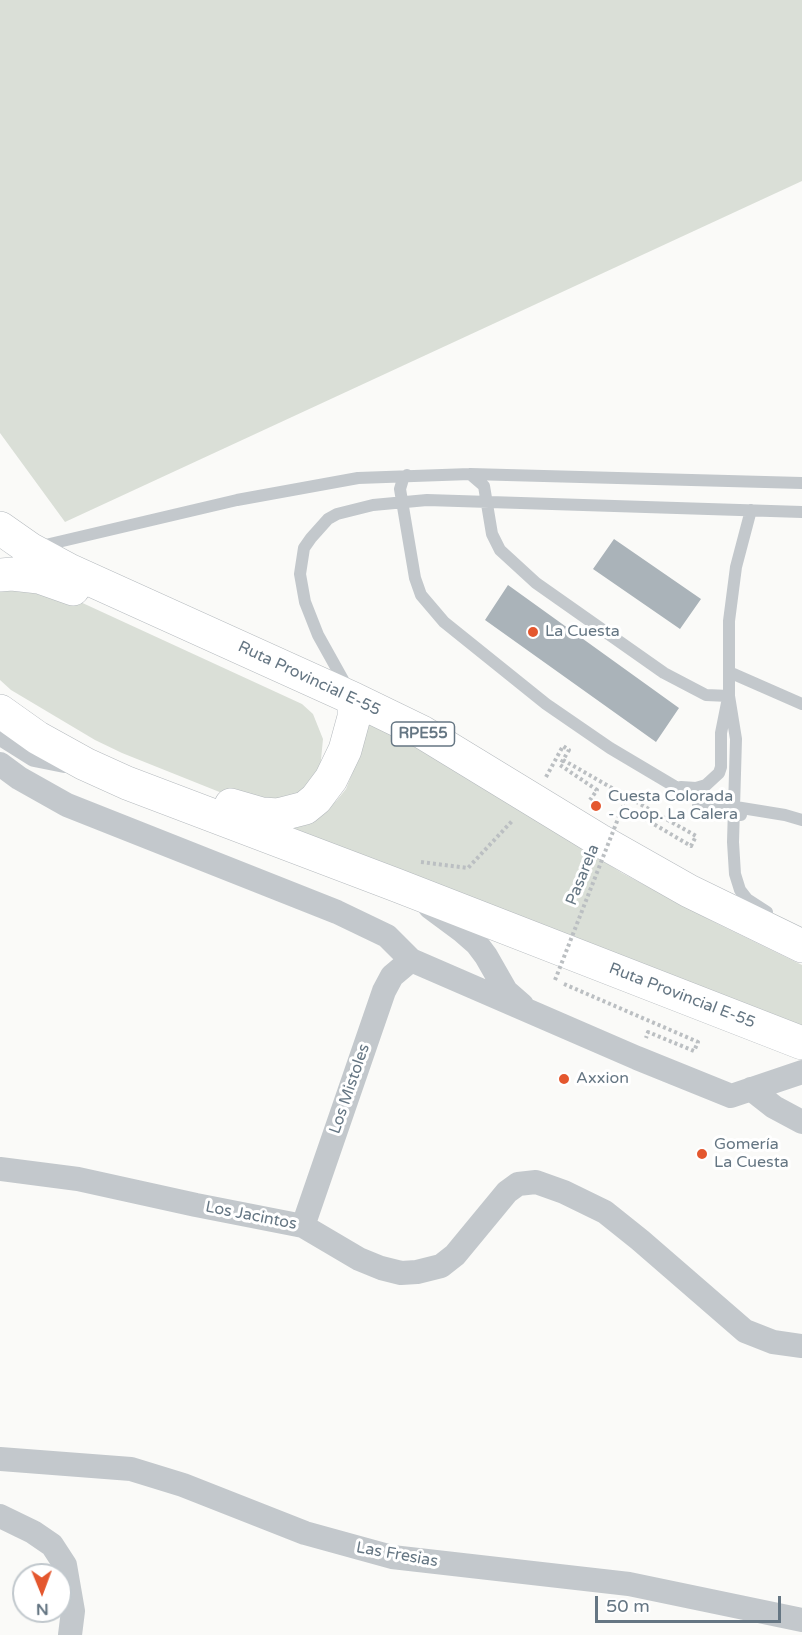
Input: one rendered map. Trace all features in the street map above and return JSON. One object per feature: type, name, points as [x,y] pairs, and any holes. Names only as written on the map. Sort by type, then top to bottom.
[{"type":"main road","name":"Ruta Provincial E-55","points":[[0,528],[11,562],[69,570],[422,732],[599,840],[689,891],[802,946]]},
{"type":"main road","name":"RPE55","points":[[235,645],[266,677],[314,701],[331,717],[335,726],[337,765]]},
{"type":"main road","points":[[0,690],[51,724],[85,764]]},
{"type":"main road","points":[[165,799],[209,797],[262,814],[290,813],[305,808],[316,799],[332,779],[351,732],[354,699]]},
{"type":"main road","name":"Ruta Provincial E-55","points":[[0,711],[38,738],[85,764],[165,799],[405,872],[802,1043]]},
{"type":"street","points":[[0,733],[35,755],[85,764]]},
{"type":"street","points":[[0,764],[19,778],[67,805],[249,876],[365,925],[387,936],[411,960],[531,1013],[731,1096],[802,1071]]},
{"type":"street","points":[[405,872],[477,944],[506,991],[531,1013]]},
{"type":"street","name":"Los Mistoles","points":[[303,1226],[384,991],[392,976],[411,960]]},
{"type":"street","points":[[751,1089],[774,1107],[802,1122]]},
{"type":"street","name":"Los Jacintos","points":[[0,1169],[78,1179],[303,1226],[359,1259],[401,1273],[441,1266],[455,1255],[507,1192],[518,1184],[536,1182],[564,1192],[605,1212],[745,1331],[773,1342],[802,1346]]},
{"type":"street","name":"Las Fresias","points":[[0,1458],[131,1469],[183,1485],[305,1533],[392,1557],[629,1584],[802,1620]]},
{"type":"street","points":[[0,1516],[33,1532],[52,1545],[65,1565],[73,1611],[70,1635]]},
{"type":"lane","points":[[470,474],[484,486],[492,534],[500,550],[536,583],[664,672],[706,695],[729,696]]},
{"type":"lane","points":[[11,562],[286,490],[358,478],[470,474],[802,483]]},
{"type":"lane","points":[[407,475],[400,489],[418,586],[421,595],[444,622],[546,704],[610,748],[696,798],[732,812]]},
{"type":"lane","points":[[354,699],[310,616],[300,574],[304,548],[328,519],[337,514],[358,508],[403,501],[487,501],[802,512]]},
{"type":"lane","points":[[752,510],[736,567],[732,594],[729,696],[736,739],[732,812],[735,874],[740,890],[747,899],[758,908],[780,918]]},
{"type":"lane","points":[[729,672],[802,704]]},
{"type":"lane","points":[[674,786],[696,788],[714,780],[719,773],[721,732],[729,696]]},
{"type":"lane","points":[[674,786],[688,800],[700,807],[732,812],[785,815],[802,820]]},
{"type":"path","points":[[405,872],[468,868],[534,800],[563,746],[569,750],[560,765],[597,790],[590,800]]},
{"type":"path","name":"Pasarela","points":[[563,760],[696,836],[691,846],[623,806],[555,980],[698,1042],[694,1051],[648,1032]]},
{"type":"shaded area","points":[[0,0],[802,0],[802,181],[65,522],[0,433]]},
{"type":"shaded area","points":[[10,585],[76,600],[302,704],[313,714],[323,739],[320,770],[315,781],[288,800],[227,795],[95,740],[11,690],[0,680],[0,592]]},
{"type":"shaded area","points":[[366,720],[436,757],[622,873],[802,965],[802,1029],[281,828],[325,811],[346,789],[359,756]]},
{"type":"building","points":[[614,539],[701,599],[680,629],[593,569]]},
{"type":"building","points":[[508,585],[679,708],[656,742],[485,620]]},
{"type":"place","name":"La Cuesta","points":[[533,632]]},
{"type":"place","name":"Cuesta Colorada - Coop. La Calera","points":[[596,806]]},
{"type":"place","name":"Axxion","points":[[564,1079]]},
{"type":"place","name":"Gomería La Cuesta","points":[[702,1154]]}]
